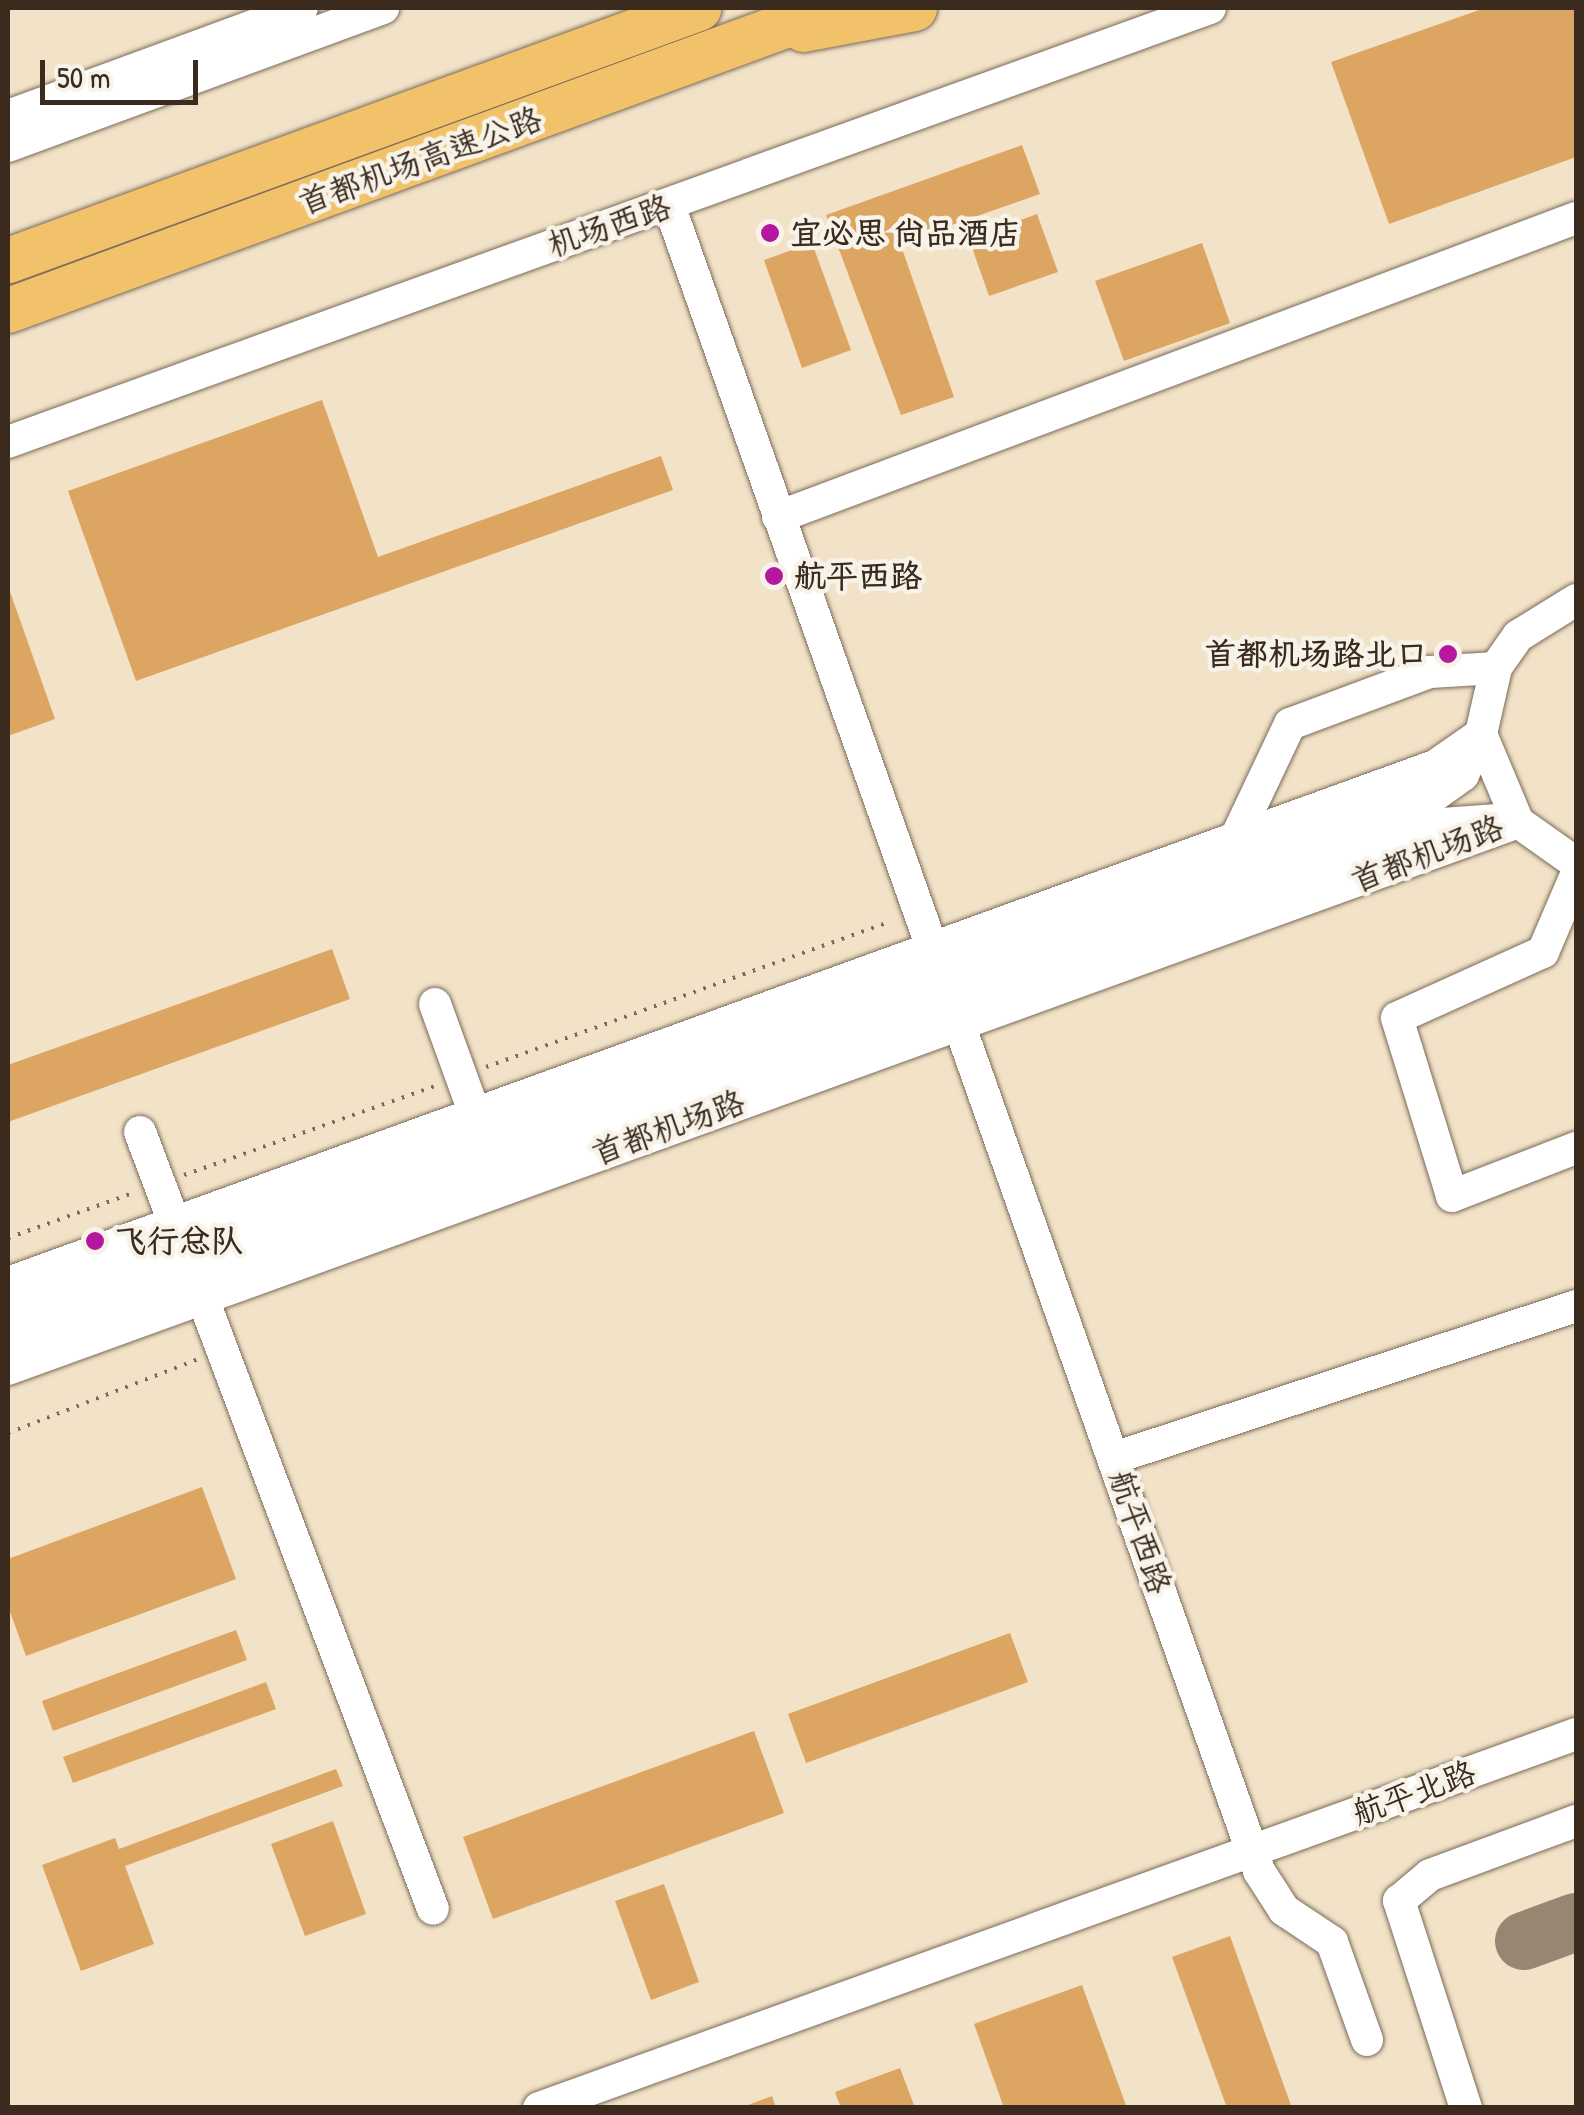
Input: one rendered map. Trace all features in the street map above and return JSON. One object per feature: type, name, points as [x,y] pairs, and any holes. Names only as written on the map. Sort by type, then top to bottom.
[{"type":"highway","name":"首都机场高速公路","points":[[8,260],[698,8]]},
{"type":"highway","name":"首都机场高速公路","points":[[8,310],[832,8]]},
{"type":"highway","points":[[742,42],[914,8]]},
{"type":"street","points":[[8,116],[302,8]]},
{"type":"street","points":[[8,146],[383,8]]},
{"type":"street","name":"机场西路","points":[[8,442],[1210,8]]},
{"type":"street","name":"航平西路","points":[[669,205],[1252,1852],[1284,1910],[1332,1942],[1367,2040]]},
{"type":"street","points":[[778,517],[1576,218]]},
{"type":"street","points":[[1576,600],[1518,636],[1496,668],[1481,734],[1518,822],[1576,863]]},
{"type":"street","points":[[1260,915],[1207,892],[1240,836],[1290,724],[1430,672],[1496,668]]},
{"type":"street","name":"首都机场路","points":[[1207,892],[1424,803],[1463,776],[1481,734]]},
{"type":"street","name":"首都机场路","points":[[8,1283],[188,1260],[416,1220],[690,1120],[1240,836],[1435,766],[1481,734]]},
{"type":"street","name":"首都机场路","points":[[8,1369],[387,1145],[483,1139],[708,1071],[1207,892],[1428,825],[1518,822]]},
{"type":"street","name":"首都机场路","points":[[8,1338],[188,1260],[364,1196],[665,1045],[1260,915],[1518,822]]},
{"type":"street","points":[[1576,875],[1542,952],[1397,1018],[1452,1196],[1576,1148]]},
{"type":"street","points":[[434,1004],[483,1139]]},
{"type":"street","points":[[665,1045],[708,1071],[690,1120]]},
{"type":"street","points":[[140,1132],[433,1909]]},
{"type":"street","points":[[387,1145],[364,1196],[416,1220]]},
{"type":"street","name":"首都机场路","points":[[8,1313],[188,1260]]},
{"type":"street","points":[[1114,1458],[1576,1306]]},
{"type":"street","name":"航平北路","points":[[539,2108],[1576,1734]]},
{"type":"street","points":[[1466,2108],[1399,1902],[1430,1875],[1576,1822]]},
{"type":"path","points":[[8,1433],[205,1357]]},
{"type":"building","points":[[1485,8],[1576,8],[1576,157],[1389,224],[1331,62]]},
{"type":"building","points":[[1022,145],[1040,194],[900,243],[954,397],[901,415],[826,215]]},
{"type":"building","points":[[1037,214],[1058,272],[989,296],[969,239]]},
{"type":"building","points":[[812,243],[851,350],[802,368],[764,260]]},
{"type":"building","points":[[1202,243],[1230,323],[1124,361],[1095,281]]},
{"type":"building","points":[[322,400],[378,557],[661,456],[673,490],[136,681],[68,491]]},
{"type":"building","points":[[8,586],[55,719],[8,736]]},
{"type":"building","points":[[332,949],[350,999],[8,1122],[8,1065]]},
{"type":"building","points":[[202,1487],[236,1579],[26,1656],[8,1606],[8,1559]]},
{"type":"building","points":[[236,1630],[247,1660],[53,1731],[42,1701]]},
{"type":"building","points":[[1010,1633],[1028,1682],[806,1763],[788,1714]]},
{"type":"building","points":[[266,1682],[276,1709],[73,1783],[63,1757]]},
{"type":"building","points":[[754,1731],[784,1813],[493,1919],[463,1837]]},
{"type":"building","points":[[336,1769],[343,1786],[125,1866],[154,1944],[81,1971],[42,1865],[115,1838],[119,1849]]},
{"type":"building","points":[[333,1821],[366,1914],[305,1936],[271,1844]]},
{"type":"building","points":[[664,1884],[699,1982],[651,2000],[615,1901]]},
{"type":"building","points":[[1230,1936],[1292,2108],[1227,2108],[1172,1957]]},
{"type":"building","points":[[1082,1985],[1127,2108],[1004,2108],[974,2024]]},
{"type":"building","points":[[900,2068],[915,2108],[841,2108],[835,2092]]},
{"type":"building","points":[[772,2096],[776,2108],[743,2108],[743,2107]]},
{"type":"taxiway","points":[[1524,1941],[1576,1922]]},
{"type":"place","name":"宜必思 尚品酒店","points":[[770,233]]},
{"type":"place","name":"航平西路","points":[[774,576]]},
{"type":"place","name":"首都机场路北口","points":[[1448,654]]},
{"type":"place","name":"飞行总队","points":[[95,1241]]}]
